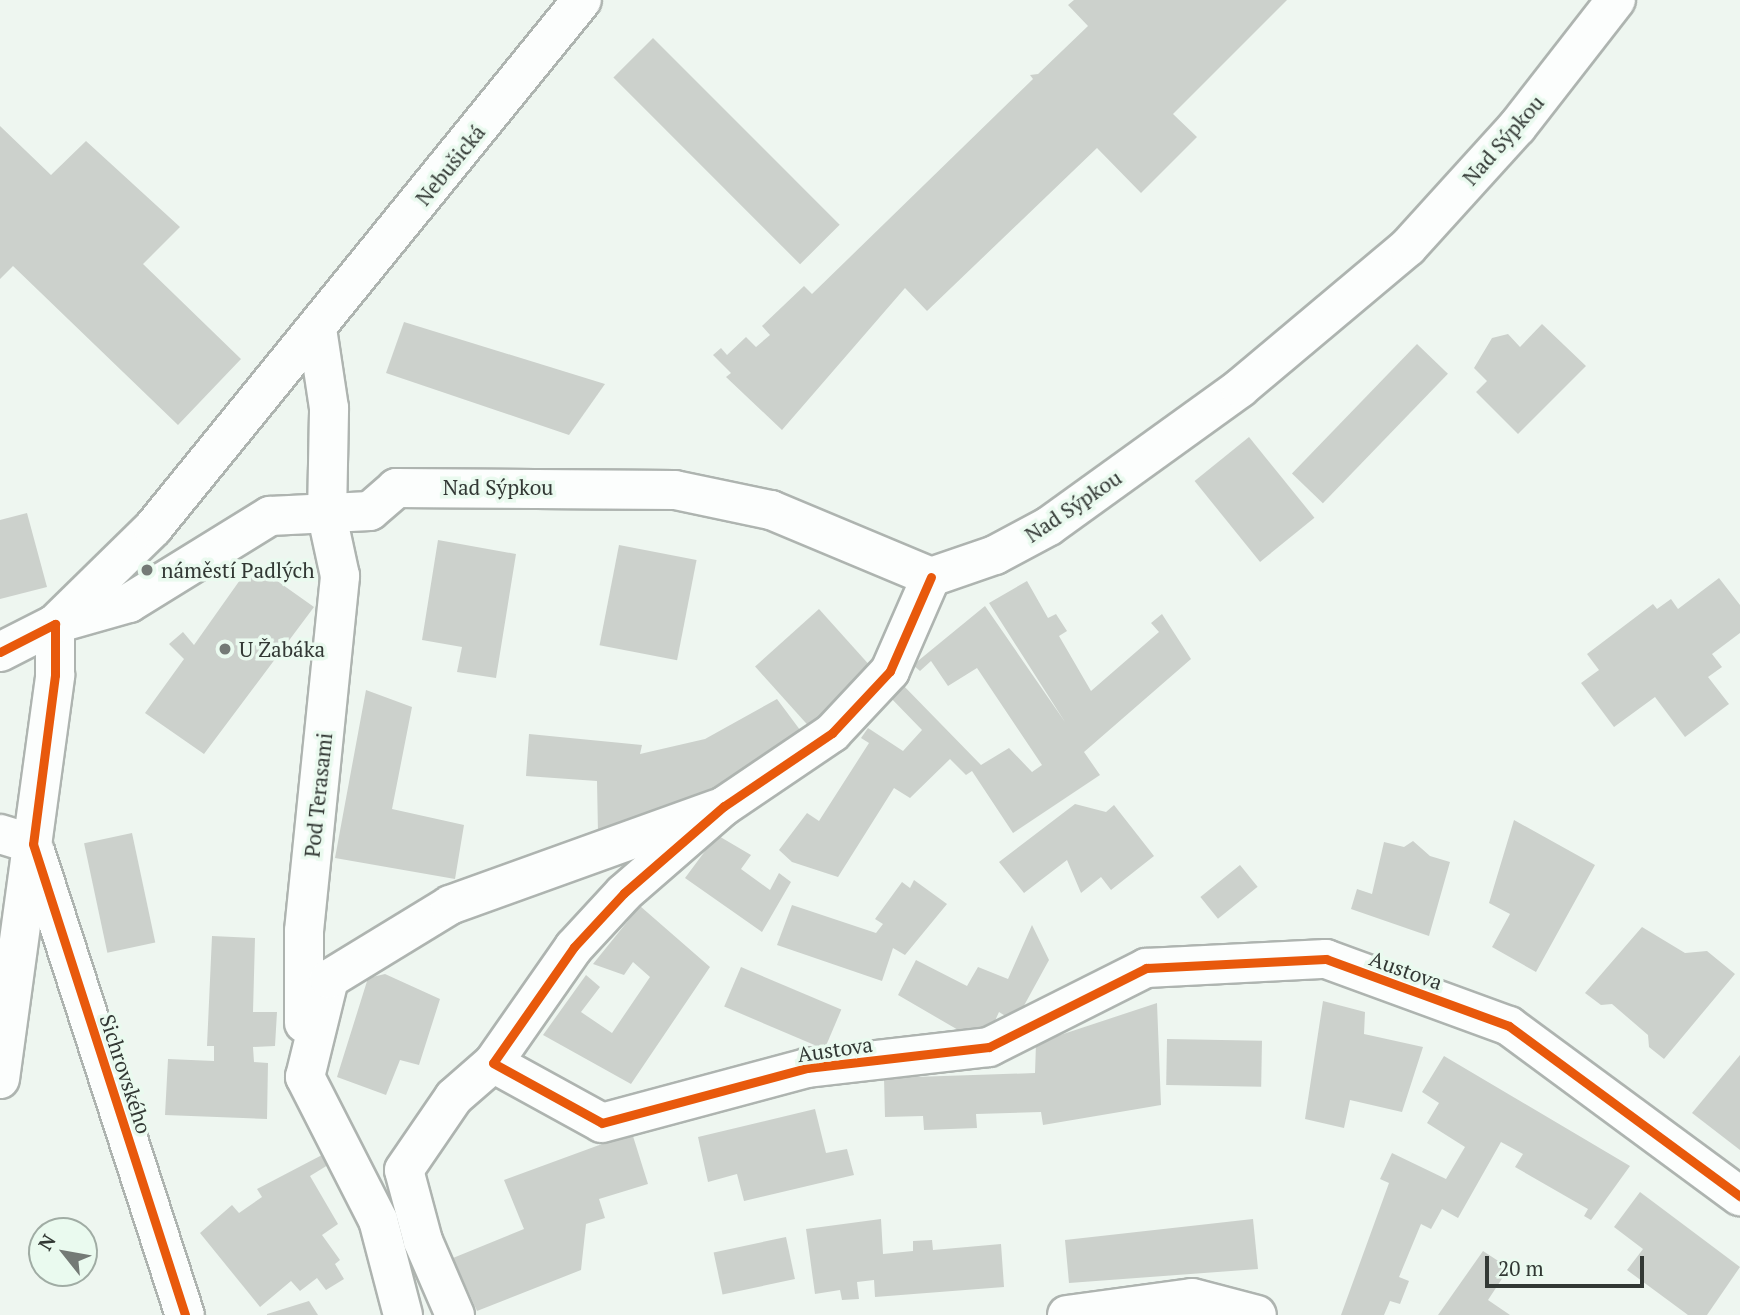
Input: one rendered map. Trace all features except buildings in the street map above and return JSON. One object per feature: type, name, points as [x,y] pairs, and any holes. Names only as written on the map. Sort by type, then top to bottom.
[{"type":"street","name":"Nebušická","points":[[317,329],[582,0]]},
{"type":"street","name":"Nad Sýpkou","points":[[327,516],[370,511],[396,488],[675,490],[771,510],[931,577],[1049,526],[1240,388],[1408,247],[1517,128],[1616,0]]},
{"type":"street","points":[[0,652],[55,624],[129,603],[270,516],[327,516],[329,408],[317,329]]},
{"type":"street","points":[[0,1079],[16,839],[55,675],[55,624],[153,528],[317,329]]},
{"type":"street","name":"Pod Terasami","points":[[327,516],[340,576],[304,932],[304,1077],[379,1220],[403,1315]]},
{"type":"street","points":[[455,1315],[423,1241],[404,1170],[454,1097],[493,1063],[573,947],[624,892],[724,806],[832,733],[890,671],[931,577]]},
{"type":"street","points":[[304,1077],[329,979],[450,905],[724,806]]},
{"type":"street","name":"Sichrovského","points":[[16,839],[185,1315]]},
{"type":"street","name":"Austova","points":[[493,1063],[602,1123],[807,1068],[989,1047],[1146,968],[1326,959],[1509,1026],[1740,1196]]},
{"type":"street","points":[[1067,1315],[1192,1298],[1250,1313]]},
{"type":"cycle path","points":[[931,577],[890,671],[832,733],[724,806],[624,893],[574,947],[493,1063],[602,1123],[807,1068],[989,1047],[1146,968],[1326,959],[1509,1026],[1740,1196]]},
{"type":"cycle path","points":[[0,652],[55,624],[55,675],[33,844],[185,1315]]},
{"type":"place","name":"náměstí Padlých","points":[[147,570]]},
{"type":"place","name":"U Žabáka","points":[[225,649]]}]
